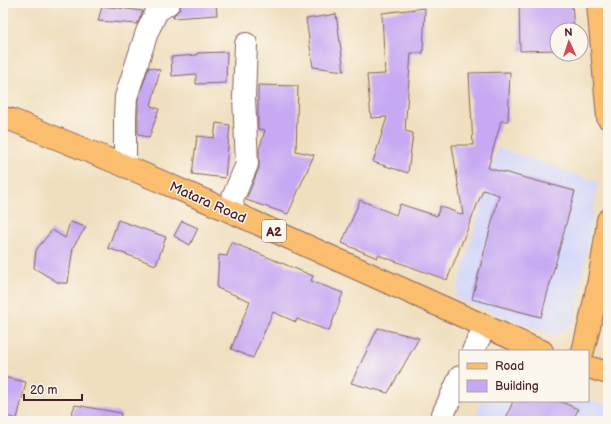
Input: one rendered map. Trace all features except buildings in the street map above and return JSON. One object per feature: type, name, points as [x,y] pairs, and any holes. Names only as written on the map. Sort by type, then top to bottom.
[{"type":"main road","points":[[598,3],[608,118]]},
{"type":"main road","name":"Matara Road","points":[[3,118],[12,120],[125,166],[234,213],[540,350]]},
{"type":"main road","points":[[583,350],[594,310],[601,273],[608,220]]},
{"type":"main road","points":[[589,367],[608,373]]},
{"type":"street","points":[[125,166],[126,96],[147,32],[157,11],[169,3]]},
{"type":"street","points":[[234,213],[232,200],[247,164],[244,96],[246,44]]},
{"type":"street","points":[[473,350],[485,326]]},
{"type":"street","points":[[440,421],[459,379]]},
{"type":"shaded area","points":[[497,147],[598,182],[575,322],[555,336],[455,298]]},
{"type":"shaded area","points":[[589,399],[608,405],[608,421],[474,421],[481,402],[589,402]]}]
